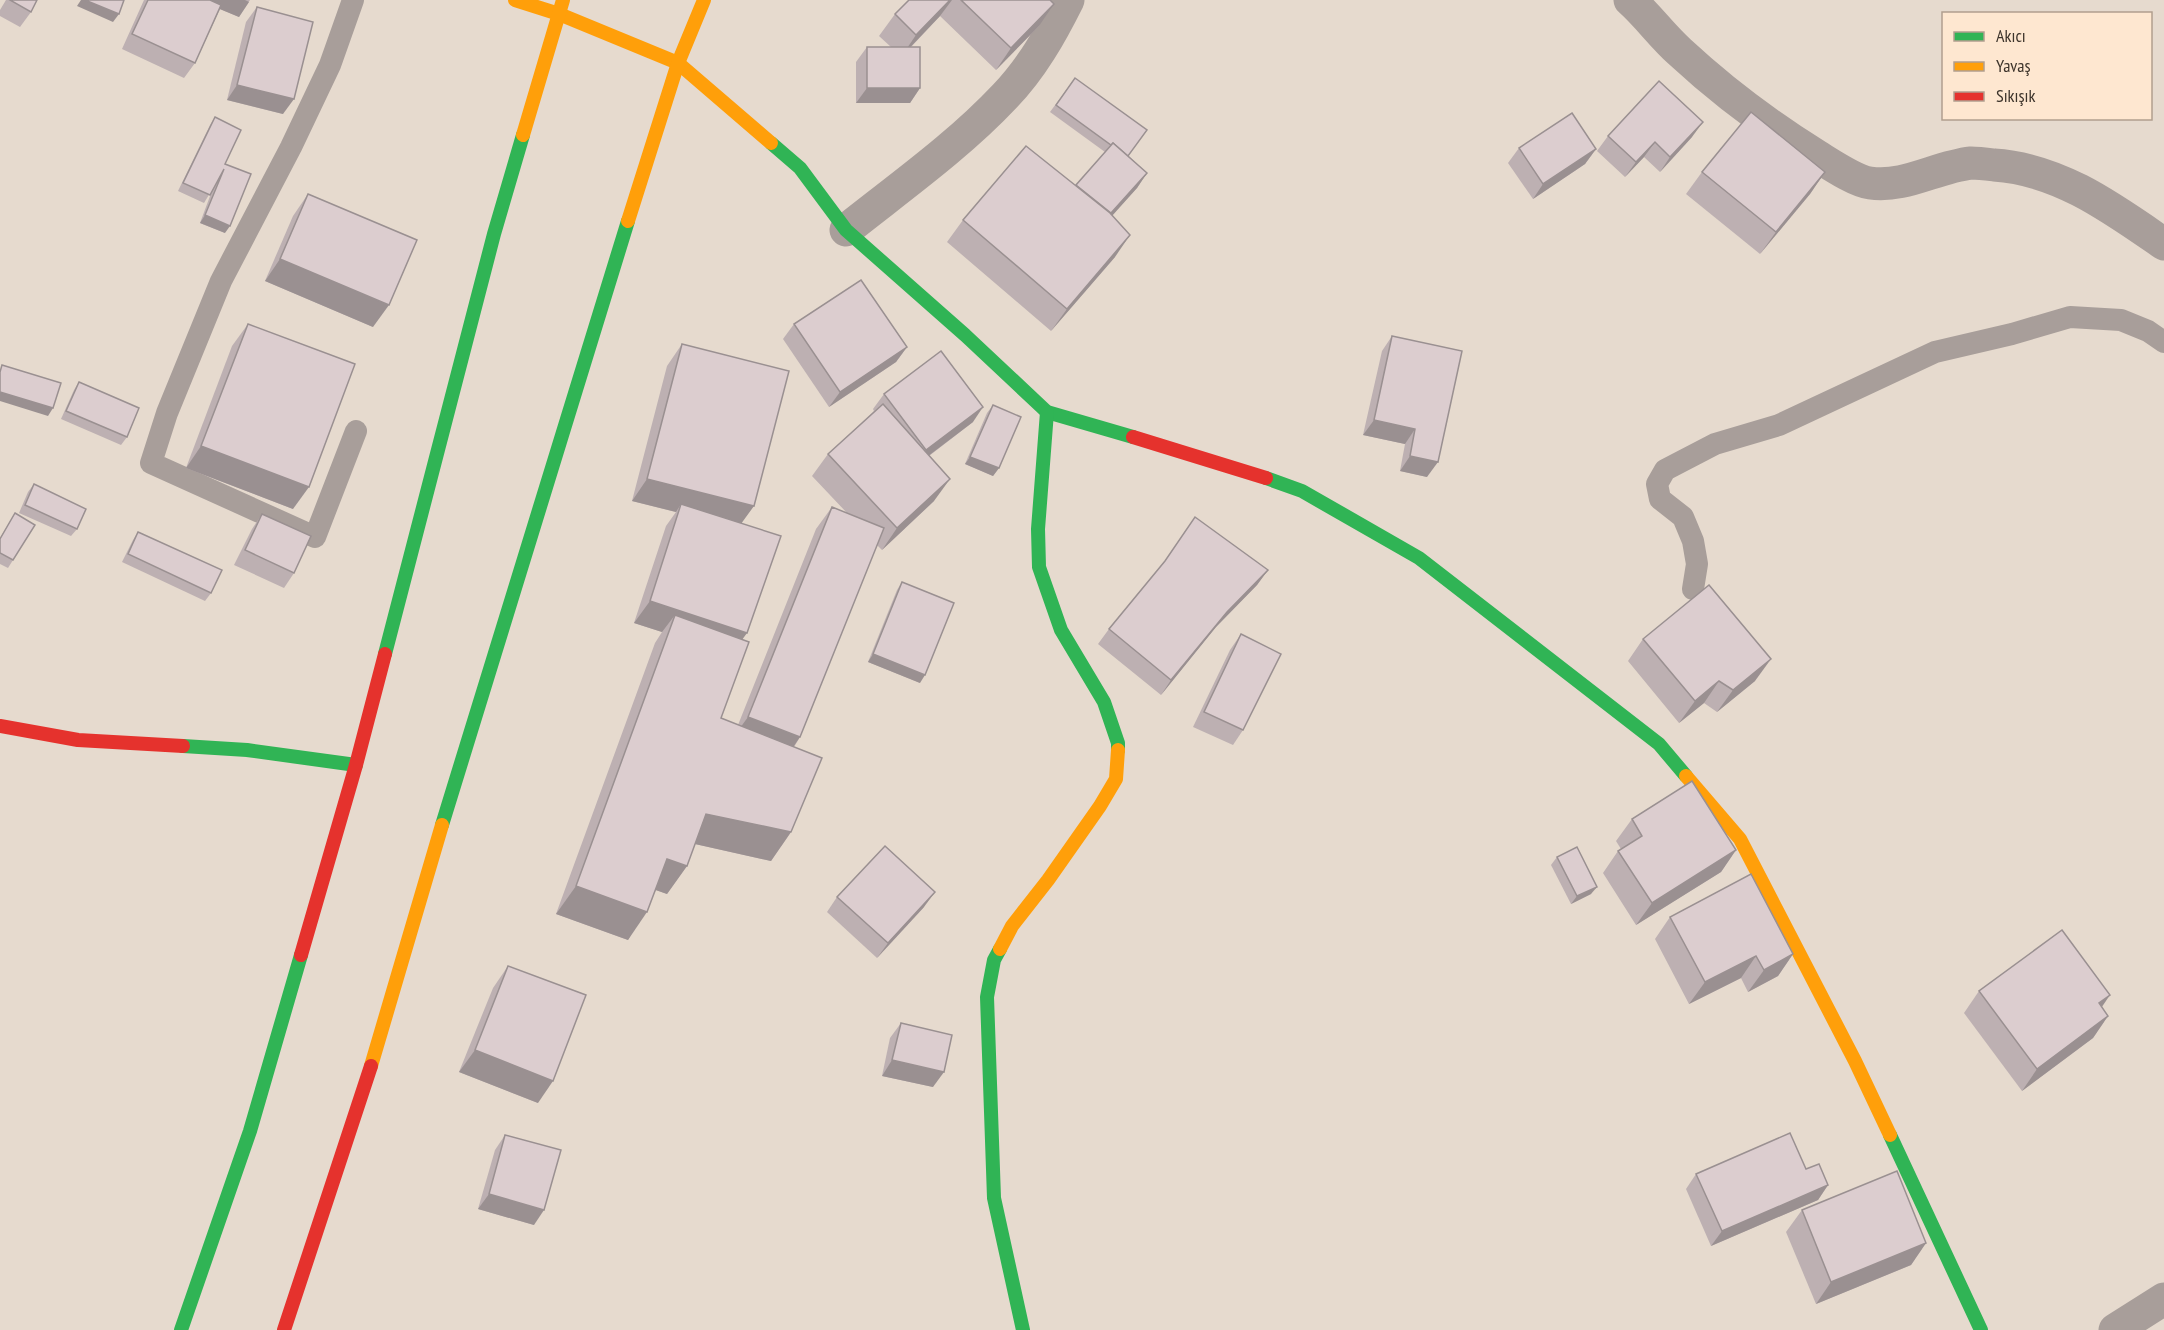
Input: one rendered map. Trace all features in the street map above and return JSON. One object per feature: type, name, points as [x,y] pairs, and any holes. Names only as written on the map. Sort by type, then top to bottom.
[{"type":"main road","points":[[515,0],[559,14],[678,63],[800,168],[846,230],[965,335],[1047,412],[1237,468],[1302,491],[1419,558],[1659,744],[1740,839],[1855,1061],[1981,1330]]},
{"type":"main road","points":[[181,1330],[250,1131],[356,765],[494,234],[563,0]]},
{"type":"main road","points":[[284,1330],[365,1088],[459,766],[678,63],[704,0]]},
{"type":"main road","points":[[1023,1330],[994,1198],[987,997],[994,960],[1011,926],[1048,880],[1100,806],[1116,778],[1118,743],[1104,702],[1061,630],[1039,567],[1038,529],[1047,412]]},
{"type":"main road","points":[[0,726],[26,733],[103,742],[212,747],[356,765]]},
{"type":"street","points":[[846,230],[966,134],[1006,95],[1047,42],[1068,0]]},
{"type":"street","points":[[1643,4],[1679,51],[1723,89],[1785,136],[1830,165],[1868,183],[1898,184],[1930,172],[1972,163],[2010,166],[2045,174],[2074,186],[2164,244]]},
{"type":"street","points":[[2115,1330],[2164,1299]]},
{"type":"lane","points":[[353,0],[330,65],[291,147],[221,281],[167,413],[151,463],[315,537],[356,430]]},
{"type":"lane","points":[[1693,589],[1697,564],[1693,541],[1683,517],[1660,499],[1657,484],[1665,470],[1684,460],[1715,444],[1779,425],[1935,352],[2012,334],[2070,317],[2121,320],[2148,331],[2164,342]]},
{"type":"building","points":[[10,0],[37,0],[31,12]]},
{"type":"building","points":[[85,0],[124,0],[119,14]]},
{"type":"building","points":[[148,0],[210,0],[221,5],[195,63],[132,34]]},
{"type":"building","points":[[909,0],[950,0],[916,35],[895,14]]},
{"type":"building","points":[[961,0],[1050,0],[1054,4],[1011,48]]},
{"type":"building","points":[[257,7],[313,22],[294,99],[237,85]]},
{"type":"building","points":[[867,47],[920,47],[920,88],[867,88]]},
{"type":"building","points":[[1075,78],[1147,130],[1128,156],[1113,143],[1111,145],[1056,105]]},
{"type":"building","points":[[1659,81],[1703,122],[1670,157],[1655,142],[1636,162],[1608,136]]},
{"type":"building","points":[[1751,112],[1825,172],[1776,232],[1702,172]]},
{"type":"building","points":[[1572,113],[1596,149],[1543,184],[1519,148]]},
{"type":"building","points":[[215,117],[241,130],[225,164],[251,174],[230,226],[205,215],[224,169],[210,195],[183,183]]},
{"type":"building","points":[[1113,143],[1147,173],[1111,213],[1076,185]]},
{"type":"building","points":[[1026,146],[1110,213],[1130,235],[1067,309],[963,220]]},
{"type":"building","points":[[308,194],[417,240],[389,305],[280,259]]},
{"type":"building","points":[[861,280],[907,347],[840,392],[794,324]]},
{"type":"building","points":[[248,324],[355,364],[309,487],[201,446]]},
{"type":"building","points":[[1392,336],[1462,351],[1438,462],[1410,456],[1415,429],[1374,420]]},
{"type":"building","points":[[682,344],[789,371],[754,506],[647,479]]},
{"type":"building","points":[[941,351],[983,407],[926,450],[884,394]]},
{"type":"building","points":[[2,365],[61,383],[53,408],[0,392]]},
{"type":"building","points":[[79,382],[139,408],[127,437],[66,411]]},
{"type":"building","points":[[883,404],[950,479],[897,528],[828,454]]},
{"type":"building","points":[[993,405],[1021,417],[999,468],[970,457]]},
{"type":"building","points":[[34,484],[86,509],[77,529],[25,505]]},
{"type":"building","points":[[681,504],[781,536],[747,633],[650,601]]},
{"type":"building","points":[[832,507],[884,528],[800,737],[748,717]]},
{"type":"building","points":[[15,513],[35,525],[13,560],[0,553],[0,539]]},
{"type":"building","points":[[262,514],[311,536],[294,573],[245,550]]},
{"type":"building","points":[[1195,517],[1268,570],[1227,612],[1171,680],[1109,629],[1165,561]]},
{"type":"building","points":[[138,532],[222,570],[211,593],[128,554]]},
{"type":"building","points":[[902,582],[954,603],[925,675],[873,654]]},
{"type":"building","points":[[1709,585],[1771,659],[1733,690],[1719,681],[1695,701],[1643,639]]},
{"type":"building","points":[[675,615],[749,642],[721,718],[822,758],[791,832],[706,814],[687,866],[667,859],[647,912],[576,886]]},
{"type":"building","points":[[1241,634],[1281,654],[1243,730],[1204,712]]},
{"type":"building","points":[[1692,781],[1736,850],[1652,903],[1618,851],[1642,836],[1632,819]]},
{"type":"building","points":[[885,846],[935,892],[888,943],[837,897]]},
{"type":"building","points":[[1577,847],[1597,887],[1577,896],[1557,857]]},
{"type":"building","points":[[1751,874],[1793,954],[1764,970],[1756,956],[1705,982],[1670,917]]},
{"type":"building","points":[[2062,930],[2110,995],[2099,1003],[2108,1016],[2037,1069],[1979,991]]},
{"type":"building","points":[[508,966],[586,995],[553,1081],[475,1050]]},
{"type":"building","points":[[901,1023],[952,1035],[944,1072],[892,1060]]},
{"type":"building","points":[[1790,1133],[1806,1169],[1819,1164],[1828,1185],[1722,1231],[1696,1174]]},
{"type":"building","points":[[505,1135],[561,1150],[544,1210],[489,1194]]},
{"type":"building","points":[[1897,1171],[1926,1243],[1831,1282],[1802,1210]]},
{"type":"traffic: fast","points":[[385,654],[494,234],[523,135]]},
{"type":"traffic: fast","points":[[771,143],[800,168],[846,230],[965,335],[1047,412],[1133,437]]},
{"type":"traffic: fast","points":[[442,825],[628,221]]},
{"type":"traffic: fast","points":[[1047,412],[1038,529],[1039,567],[1061,630],[1104,702],[1118,743],[1118,750]]},
{"type":"traffic: fast","points":[[1266,478],[1302,491],[1419,558],[1659,744],[1686,776]]},
{"type":"traffic: fast","points":[[183,746],[247,750],[356,765]]},
{"type":"traffic: fast","points":[[1000,949],[994,960],[987,997],[994,1198],[1023,1330]]},
{"type":"traffic: fast","points":[[181,1330],[250,1131],[301,955]]},
{"type":"traffic: fast","points":[[1890,1135],[1981,1330]]},
{"type":"traffic: slow","points":[[515,0],[559,14],[678,63],[771,143]]},
{"type":"traffic: slow","points":[[523,135],[563,0]]},
{"type":"traffic: slow","points":[[628,221],[678,63],[704,0]]},
{"type":"traffic: slow","points":[[1000,949],[1012,926],[1048,880],[1100,806],[1116,779],[1118,750]]},
{"type":"traffic: slow","points":[[1686,776],[1740,839],[1855,1061],[1890,1135]]},
{"type":"traffic: slow","points":[[371,1066],[442,825]]},
{"type":"traffic: jam","points":[[1133,437],[1266,478]]},
{"type":"traffic: jam","points":[[301,955],[356,765],[385,654]]},
{"type":"traffic: jam","points":[[0,726],[78,740],[183,746]]},
{"type":"traffic: jam","points":[[284,1330],[371,1066]]}]
